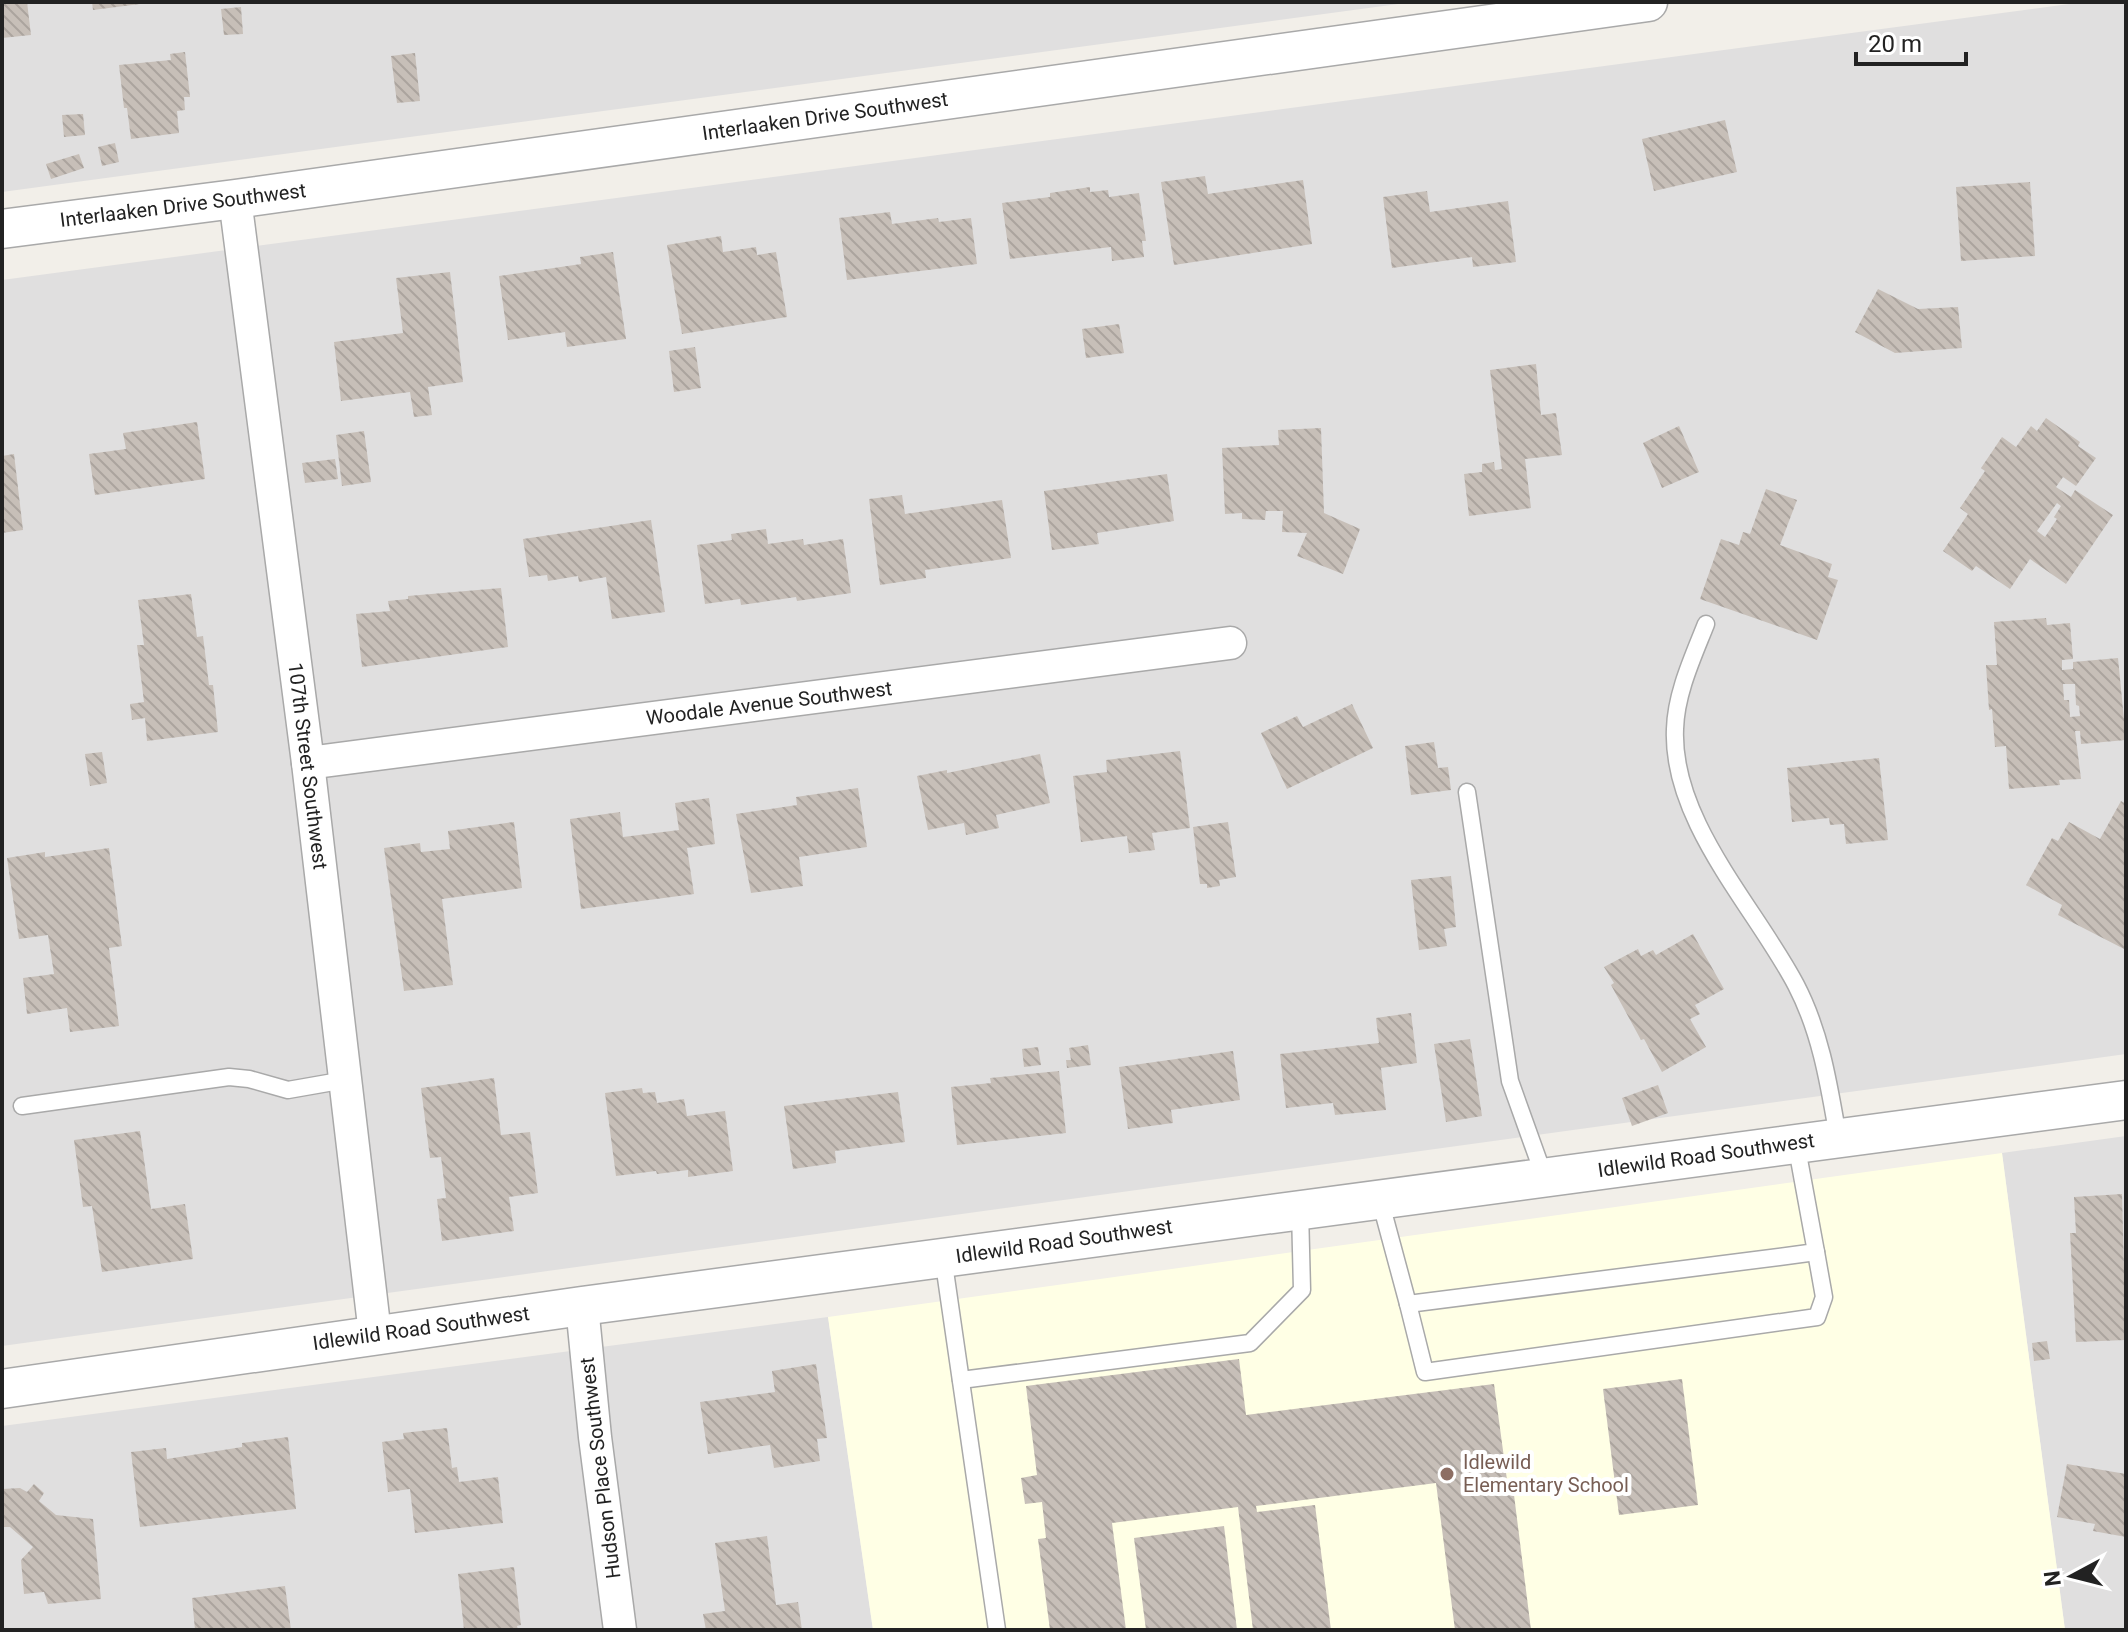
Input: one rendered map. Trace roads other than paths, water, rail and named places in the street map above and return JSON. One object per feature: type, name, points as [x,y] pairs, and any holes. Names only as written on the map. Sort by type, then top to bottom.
[{"type":"street","name":"Interlaaken Drive Southwest","points":[[2,229],[1648,2]]},
{"type":"street","name":"107th Street Southwest","points":[[235,199],[308,763],[375,1334]]},
{"type":"street","name":"Woodale Avenue Southwest","points":[[308,763],[1230,643]]},
{"type":"street","name":"Idlewild Road Southwest","points":[[2,1389],[375,1334],[2126,1100]]},
{"type":"street","name":"Hudson Place Southwest","points":[[582,1306],[620,1630]]},
{"type":"lane","points":[[1706,624],[1685,679],[1675,728],[1677,766],[1689,807],[1797,986],[1824,1059],[1838,1137]]},
{"type":"lane","points":[[1467,792],[1510,1081],[1544,1176]]},
{"type":"lane","points":[[22,1106],[229,1077],[288,1090],[345,1080]]},
{"type":"lane","points":[[1379,1198],[1425,1372],[1817,1317],[1824,1297],[1796,1143]]},
{"type":"lane","points":[[961,1380],[1250,1343],[1302,1290],[1300,1209]]},
{"type":"lane","points":[[1408,1304],[1816,1252]]},
{"type":"lane","points":[[943,1257],[997,1630]]},
{"type":"place","name":"Idlewild Elementary School","points":[[1447,1474]]}]
